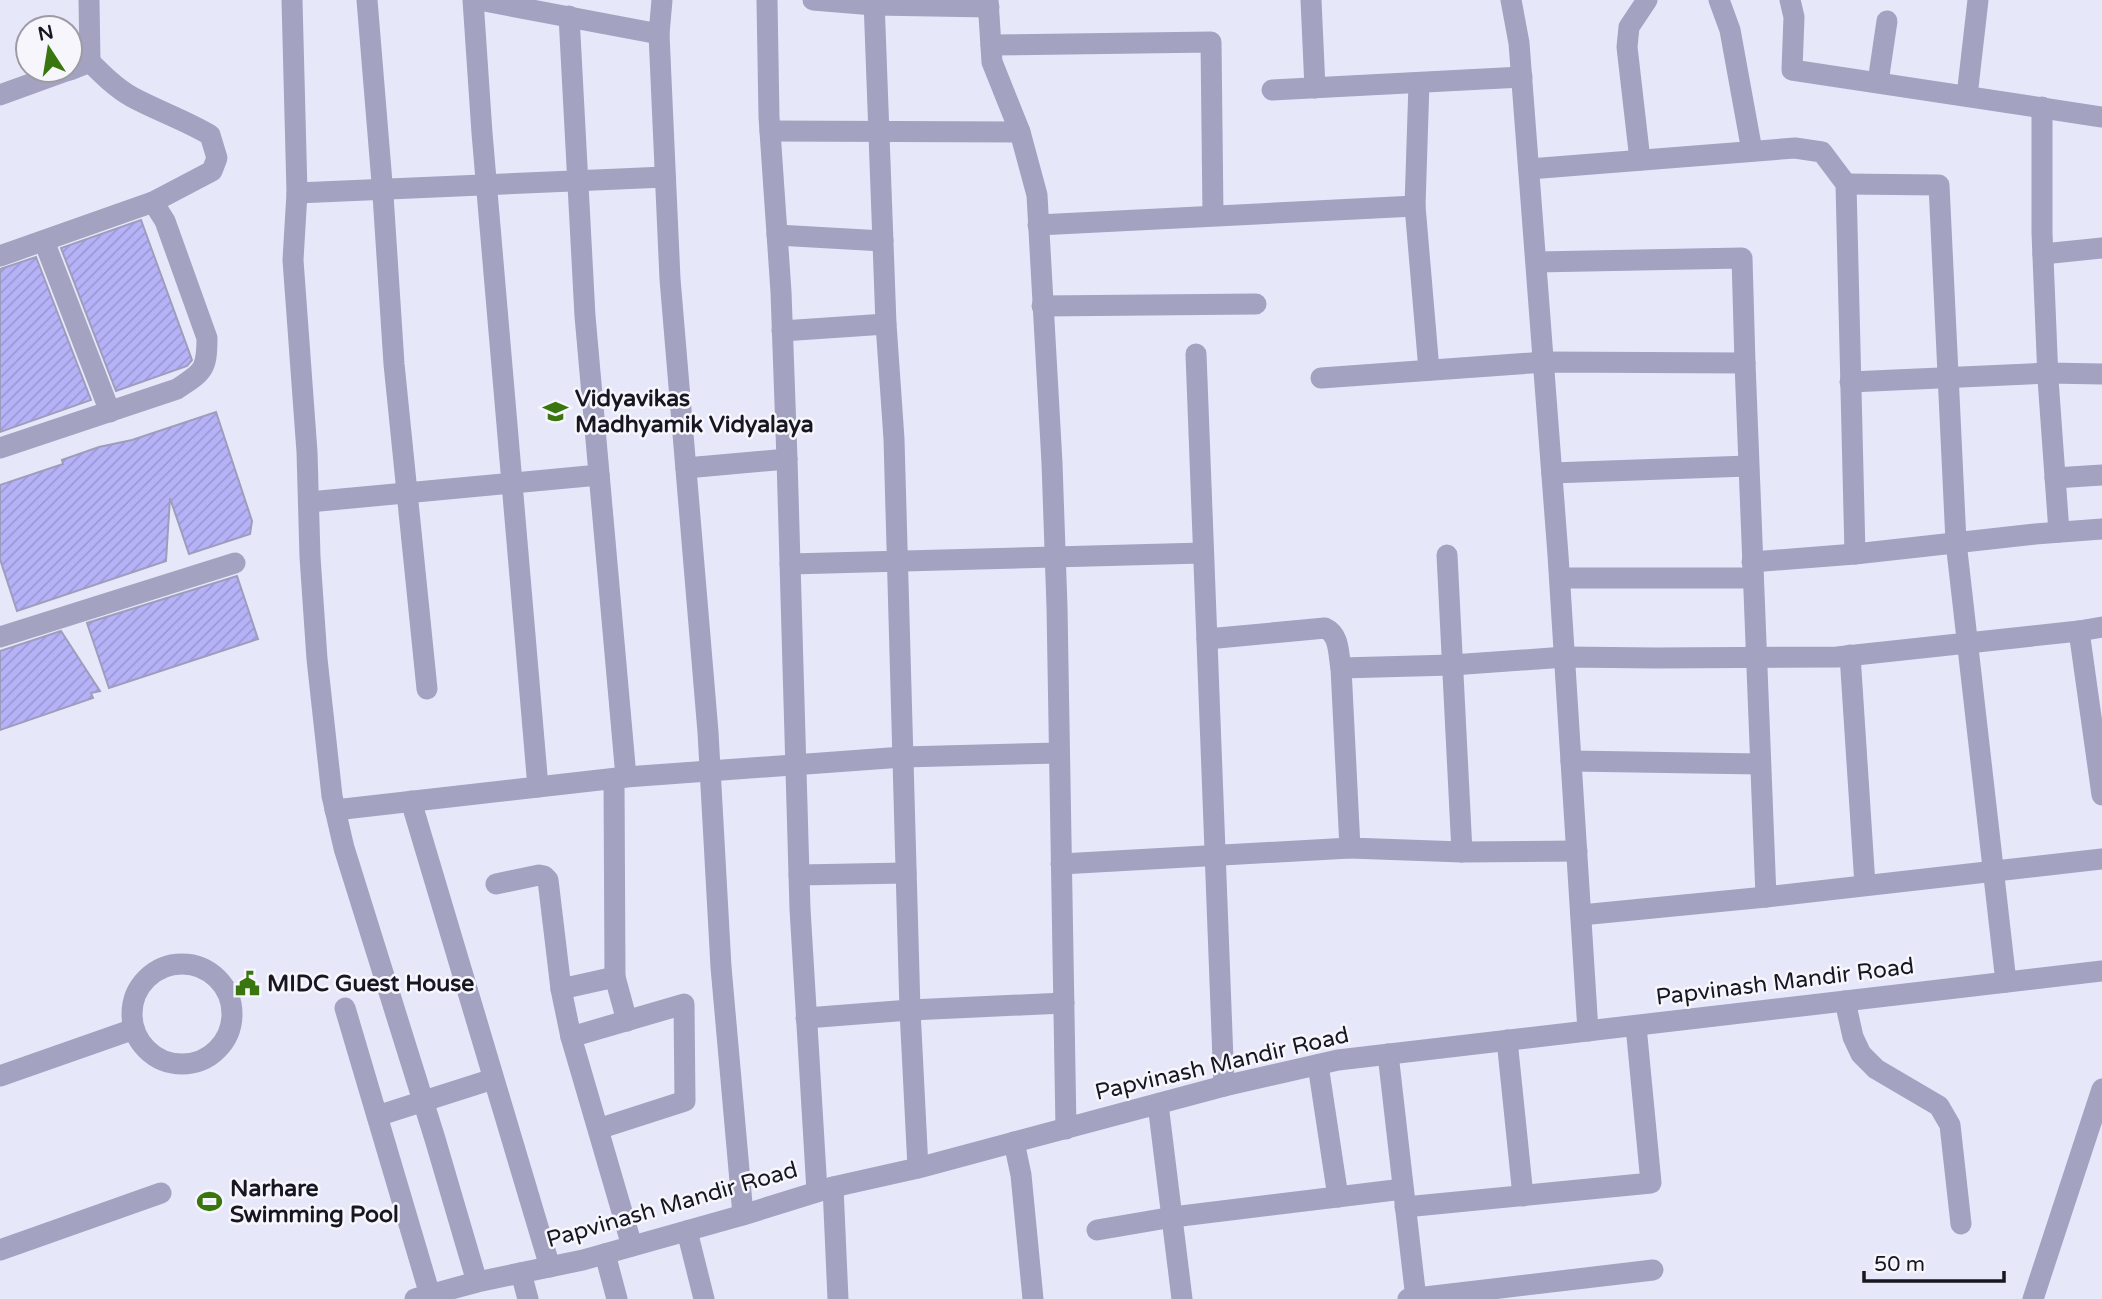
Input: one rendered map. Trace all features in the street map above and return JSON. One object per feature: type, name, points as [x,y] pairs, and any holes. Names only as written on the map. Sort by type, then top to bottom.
[{"type":"street","points":[[0,256],[153,202],[212,171],[217,158],[210,135],[189,122],[132,97],[108,80],[90,62],[89,0]]},
{"type":"street","points":[[292,0],[297,193],[293,260],[307,452],[317,659],[335,810],[344,848],[477,1282]]},
{"type":"street","points":[[367,0],[394,364],[427,689]]},
{"type":"street","points":[[473,0],[486,185],[538,787]]},
{"type":"street","points":[[479,0],[659,33]]},
{"type":"street","points":[[662,0],[659,33],[670,279],[710,771],[721,967],[743,1215]]},
{"type":"street","points":[[767,0],[770,131],[787,459],[799,875],[806,1018],[838,1299]]},
{"type":"street","points":[[813,0],[989,4],[992,62],[1020,132],[1037,195],[1055,557],[1066,1129]]},
{"type":"street","points":[[1311,0],[1315,88]]},
{"type":"street","points":[[1511,0],[1519,43],[1545,362],[1588,1031]]},
{"type":"street","points":[[1640,160],[1627,47],[1629,27],[1647,0]]},
{"type":"street","points":[[1719,0],[1730,30],[1752,151]]},
{"type":"street","points":[[1790,0],[1794,17],[1792,70],[2102,117]]},
{"type":"street","points":[[1967,96],[1978,0]]},
{"type":"street","points":[[874,2],[886,324],[894,439],[910,1010],[918,1168]]},
{"type":"street","points":[[569,16],[585,316],[620,778],[615,976],[626,1021]]},
{"type":"street","points":[[1878,82],[1887,21]]},
{"type":"street","points":[[991,45],[1211,42],[1213,215]]},
{"type":"street","points":[[84,64],[90,62]]},
{"type":"street","points":[[1272,90],[1522,77]]},
{"type":"street","points":[[1419,83],[1415,206],[1429,370]]},
{"type":"street","points":[[0,95],[30,84]]},
{"type":"street","points":[[2042,107],[2043,254],[2059,532]]},
{"type":"street","points":[[770,131],[1020,132]]},
{"type":"street","points":[[1529,169],[1795,148],[1822,152],[1846,184],[1855,554]]},
{"type":"street","points":[[297,193],[665,177]]},
{"type":"street","points":[[1846,184],[1939,185],[1956,542],[2006,982]]},
{"type":"street","points":[[0,449],[177,389],[200,374],[207,357],[207,338],[165,221],[153,202]]},
{"type":"street","points":[[1038,225],[1415,206]]},
{"type":"street","points":[[777,235],[883,242]]},
{"type":"street","points":[[44,240],[110,412]]},
{"type":"street","points":[[2043,254],[2102,248]]},
{"type":"street","points":[[1537,262],[1742,258],[1766,897]]},
{"type":"street","points":[[1042,306],[1256,304]]},
{"type":"street","points":[[782,331],[886,324]]},
{"type":"street","points":[[1196,354],[1224,1086]]},
{"type":"street","points":[[1321,378],[1545,362],[1745,363]]},
{"type":"street","points":[[1850,382],[2048,373],[2102,374]]},
{"type":"street","points":[[685,468],[787,459]]},
{"type":"street","points":[[1552,473],[1748,466]]},
{"type":"street","points":[[309,502],[599,475]]},
{"type":"street","points":[[2055,478],[2102,475]]},
{"type":"street","points":[[1560,578],[1752,570],[1956,542],[2102,529]]},
{"type":"street","points":[[790,564],[1203,553]]},
{"type":"street","points":[[1447,555],[1462,852]]},
{"type":"street","points":[[0,637],[235,564]]},
{"type":"street","points":[[1341,668],[1452,665],[1565,657],[1850,656],[2079,631],[2102,626]]},
{"type":"street","points":[[1207,639],[1325,628],[1336,638],[1341,668],[1350,848]]},
{"type":"street","points":[[2079,631],[2102,795]]},
{"type":"street","points":[[1850,656],[1865,885]]},
{"type":"street","points":[[335,810],[620,778],[904,757],[1059,753]]},
{"type":"street","points":[[1571,761],[1760,764]]},
{"type":"street","points":[[411,802],[550,1267]]},
{"type":"street","points":[[1061,864],[1350,848],[1462,852],[1577,851]]},
{"type":"street","points":[[1581,915],[2102,859]]},
{"type":"street","points":[[799,875],[906,873]]},
{"type":"street","points":[[496,884],[539,875],[548,880],[561,989],[571,1037],[632,1246]]},
{"type":"street","points":[[185,964],[208,971],[225,988],[230,999],[232,1011],[228,1034],[222,1045],[213,1053],[191,1063],[179,1064],[156,1057],[146,1049],[134,1029],[133,1005],[142,984],[161,969],[173,965],[185,964]]},
{"type":"street","name":"Papvinash Mandir Road","points":[[423,1297],[477,1282],[605,1254],[825,1189],[918,1168],[1224,1086],[1338,1060],[2102,971]]},
{"type":"street","points":[[561,989],[615,976]]},
{"type":"street","points":[[1845,1001],[1853,1038],[1861,1055],[1876,1069],[1939,1106],[1950,1125],[1961,1224]]},
{"type":"street","points":[[806,1018],[1064,1003]]},
{"type":"street","points":[[571,1037],[684,1004],[685,1101],[598,1129]]},
{"type":"street","points":[[345,1008],[377,1116],[423,1297]]},
{"type":"street","points":[[1097,1230],[1173,1217],[1338,1197],[1522,1196],[1651,1183],[1636,1026]]},
{"type":"street","points":[[0,1076],[134,1029]]},
{"type":"street","points":[[1507,1040],[1522,1196]]},
{"type":"street","points":[[1388,1054],[1414,1299],[1653,1270]]},
{"type":"street","points":[[1318,1065],[1338,1197]]},
{"type":"street","points":[[377,1116],[493,1079]]},
{"type":"street","points":[[2033,1299],[2102,1089]]},
{"type":"street","points":[[1158,1104],[1182,1299]]},
{"type":"street","points":[[1014,1142],[1021,1175],[1033,1299]]},
{"type":"street","points":[[0,1250],[161,1193]]},
{"type":"street","points":[[687,1231],[704,1299]]},
{"type":"street","points":[[605,1254],[617,1299]]},
{"type":"street","points":[[522,1273],[528,1299]]},
{"type":"building","points":[[141,220],[192,360],[187,366],[116,391],[61,248]]},
{"type":"building","points":[[36,257],[91,400],[0,432],[0,269]]},
{"type":"building","points":[[216,412],[252,521],[250,534],[189,554],[170,498],[166,561],[17,611],[0,559],[0,485],[63,464],[62,460],[99,447],[132,440]]},
{"type":"building","points":[[237,576],[258,639],[109,688],[87,623]]},
{"type":"building","points":[[61,631],[100,691],[91,693],[93,698],[0,730],[0,651]]},
{"type":"place","name":"Vidyavikas Madhyamik Vidyalaya","points":[[555,412]]},
{"type":"place","name":"MIDC Guest House","points":[[247,984]]},
{"type":"place","name":"Narhare Swimming Pool","points":[[210,1202]]}]
